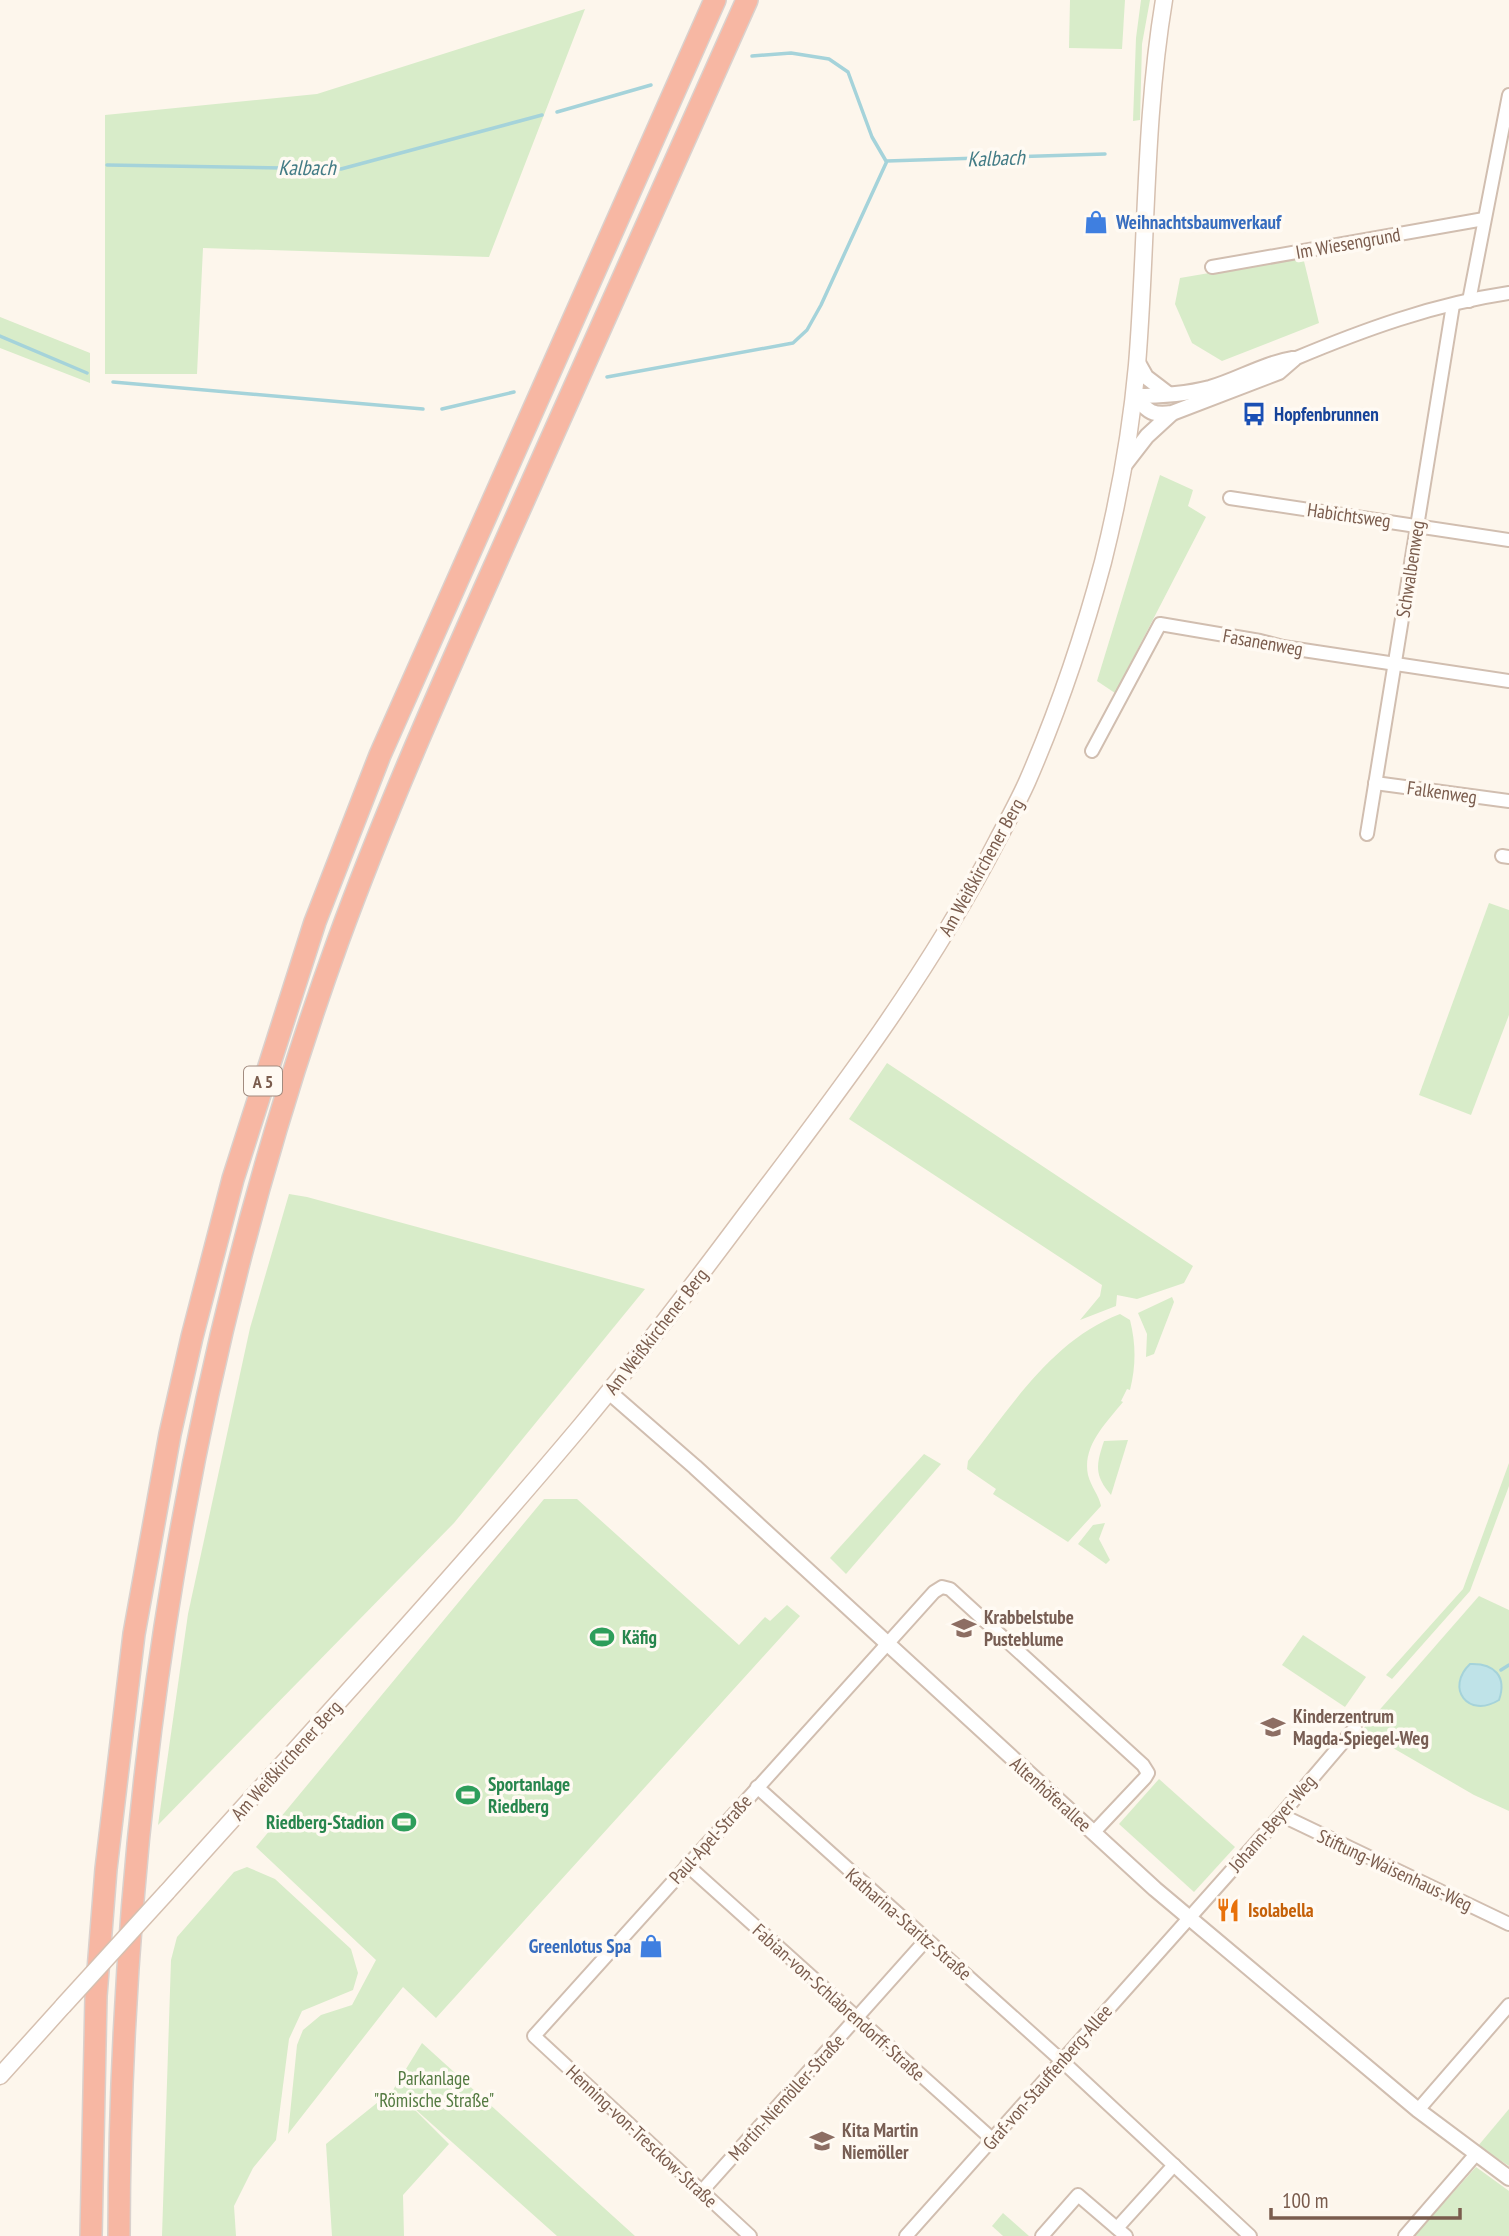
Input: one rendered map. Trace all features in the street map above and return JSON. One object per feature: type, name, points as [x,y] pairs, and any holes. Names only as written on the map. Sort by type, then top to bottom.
[{"type":"highway","name":"A 5","points":[[91,2236],[97,1983],[106,1869],[134,1634],[170,1434],[233,1179],[315,922],[380,755],[715,0]]},
{"type":"highway","name":"A 5","points":[[119,2236],[124,1996],[134,1867],[149,1738],[163,1636],[199,1437],[256,1202],[337,943],[396,788],[747,0]]},
{"type":"main road","points":[[1134,396],[1153,106],[1164,0]]},
{"type":"main road","name":"Am Weißkirchener Berg","points":[[0,2076],[478,1545],[609,1392],[737,1226],[909,993],[971,892],[1026,786],[1070,673],[1103,560],[1123,467],[1134,396]]},
{"type":"street","points":[[1469,301],[1509,95]]},
{"type":"street","name":"Im Wiesengrund","points":[[1212,267],[1484,219]]},
{"type":"street","name":"Am Weißkirchener Berg","points":[[1134,396],[1209,388],[1277,362],[1294,359],[1385,323],[1509,293]]},
{"type":"street","name":"Schwalbenweg","points":[[1367,834],[1453,305]]},
{"type":"street","name":"Am Weißkirchener Berg","points":[[1123,467],[1147,436],[1172,413],[1279,372],[1294,359]]},
{"type":"street","points":[[1137,361],[1146,377],[1167,393]]},
{"type":"street","points":[[1134,396],[1157,415],[1172,413]]},
{"type":"street","name":"Habichtsweg","points":[[1230,498],[1509,540]]},
{"type":"street","name":"Fasanenweg","points":[[1092,751],[1160,625],[1283,647],[1509,681]]},
{"type":"street","name":"Falkenweg","points":[[1375,783],[1509,801]]},
{"type":"street","name":"Altenhöferallee","points":[[609,1392],[1188,1916],[1418,2110],[1509,2178]]},
{"type":"street","name":"Paul-Apel-Straße","points":[[534,2036],[934,1592],[942,1587],[950,1589],[1059,1686],[1143,1765],[1148,1773],[1094,1832]]},
{"type":"street","name":"Johann-Beyer-Weg","points":[[1188,1916],[1281,1815],[1355,1728]]},
{"type":"street","name":"Katharina-Staritz-Straße","points":[[757,1787],[1062,2061],[1250,2236]]},
{"type":"street","name":"Stiftung-Waisenhaus-Weg","points":[[1281,1815],[1509,1924]]},
{"type":"street","name":"Fabian-von-Schlabrendorff-Straße","points":[[687,1865],[992,2139]]},
{"type":"street","name":"Graf-von-Stauffenberg-Allee","points":[[906,2236],[1188,1916]]},
{"type":"street","name":"Martin-Niemöller-Straße","points":[[702,2191],[926,1940]]},
{"type":"street","points":[[1418,2110],[1509,2005]]},
{"type":"street","name":"Henning-von-Tresckow-Straße","points":[[534,2036],[750,2236]]},
{"type":"street","points":[[1405,2236],[1476,2154]]},
{"type":"street","points":[[1042,2236],[1078,2195],[1121,2232],[1174,2165]]},
{"type":"green space","points":[[1070,0],[1125,0],[1122,49],[1069,48]]},
{"type":"green space","points":[[1141,0],[1150,0],[1142,44],[1140,120],[1133,121],[1136,38]]},
{"type":"green space","points":[[585,9],[489,257],[203,248],[197,374],[105,374],[105,115],[317,94]]},
{"type":"green space","points":[[1303,257],[1319,323],[1222,361],[1192,343],[1175,304],[1180,278]]},
{"type":"green space","points":[[0,317],[90,353],[90,383],[0,348]]},
{"type":"green space","points":[[1160,475],[1193,490],[1188,506],[1206,517],[1115,693],[1097,681]]},
{"type":"green space","points":[[1489,903],[1509,910],[1509,1015],[1471,1115],[1419,1095]]},
{"type":"green space","points":[[887,1063],[1193,1266],[1184,1283],[1137,1299],[1117,1295],[1116,1306],[1080,1320],[1100,1296],[1102,1285],[849,1119]]},
{"type":"green space","points":[[289,1194],[645,1289],[454,1523],[158,1825],[188,1614],[250,1328]]},
{"type":"green space","points":[[1172,1297],[1174,1302],[1154,1354],[1146,1357],[1147,1334],[1138,1313]]},
{"type":"green space","points":[[1120,1314],[1130,1320],[1133,1338],[1134,1364],[1130,1390],[1127,1389],[1121,1401],[1123,1402],[1097,1436],[1089,1454],[1088,1475],[1101,1506],[1068,1542],[993,1494],[996,1489],[967,1469],[968,1461],[1017,1398],[1053,1358],[1074,1340]]},
{"type":"green space","points":[[1128,1440],[1111,1495],[1099,1475],[1101,1449],[1104,1441]]},
{"type":"green space","points":[[924,1454],[941,1464],[846,1574],[830,1558]]},
{"type":"green space","points":[[1509,1463],[1509,1486],[1470,1591],[1392,1679],[1386,1675],[1463,1589]]},
{"type":"green space","name":"Sportanlage Riedberg","points":[[544,1499],[577,1499],[739,1645],[765,1617],[770,1621],[787,1605],[800,1616],[436,2018],[403,1987],[288,2134],[297,2045],[303,2030],[321,2015],[352,2005],[376,1960],[256,1847]]},
{"type":"green space","points":[[1105,1523],[1099,1539],[1110,1560],[1106,1564],[1078,1544],[1093,1525]]},
{"type":"green space","points":[[1479,1596],[1509,1610],[1509,1811],[1474,1795],[1362,1730]]},
{"type":"green space","points":[[1303,1635],[1366,1677],[1345,1707],[1282,1665]]},
{"type":"green space","points":[[1159,1779],[1235,1847],[1194,1892],[1119,1824]]},
{"type":"green space","points":[[247,1867],[275,1879],[351,1949],[358,1973],[353,1990],[302,2011],[289,2039],[276,2140],[253,2168],[234,2206],[236,2236],[162,2236],[171,1960],[177,1937],[234,1872]]},
{"type":"green space","name":"Parkanlage \"Römische Straße\"","points":[[422,2043],[635,2236],[557,2236],[405,2100],[449,2144],[403,2195],[404,2236],[332,2236],[326,2144],[393,2090]]},
{"type":"green space","points":[[1509,2109],[1509,2166],[1478,2146]]},
{"type":"green space","points":[[1476,2167],[1509,2191],[1509,2236],[1414,2236]]},
{"type":"green space","points":[[1003,2213],[1029,2236],[1003,2236],[992,2226]]},
{"type":"water","points":[[1470,1664],[1486,1666],[1497,1673],[1501,1685],[1499,1700],[1478,1706],[1464,1698],[1460,1691],[1460,1682]]},
{"type":"waterway","name":"Kalbach","points":[[752,56],[791,53],[829,59],[848,72],[872,137],[886,161]]},
{"type":"waterway","name":"Kalbach","points":[[557,112],[651,85]]},
{"type":"waterway","name":"Kalbach","points":[[107,165],[341,169],[542,115]]},
{"type":"waterway","name":"Kalbach","points":[[607,377],[793,343],[807,330],[821,305],[887,161],[1105,154]]},
{"type":"waterway","name":"Kalbach","points":[[0,336],[87,373]]},
{"type":"waterway","name":"Kalbach","points":[[113,382],[423,409]]},
{"type":"waterway","name":"Kalbach","points":[[442,409],[514,392]]},
{"type":"waterway","points":[[1501,1670],[1509,1665]]},
{"type":"place","name":"Weihnachtsbaumverkauf","points":[[1096,222]]},
{"type":"place","name":"Hopfenbrunnen","points":[[1254,414]]},
{"type":"place","name":"Krabbelstube Pusteblume","points":[[964,1628]]},
{"type":"place","name":"Käfig","points":[[602,1637]]},
{"type":"place","name":"Kinderzentrum Magda-Spiegel-Weg","points":[[1273,1727]]},
{"type":"place","name":"Sportanlage Riedberg","points":[[468,1795]]},
{"type":"place","name":"Riedberg-Stadion","points":[[404,1822]]},
{"type":"place","name":"Isolabella","points":[[1228,1910]]},
{"type":"place","name":"Greenlotus Spa","points":[[651,1946]]},
{"type":"place","name":"Kita Martin Niemöller","points":[[822,2141]]}]
